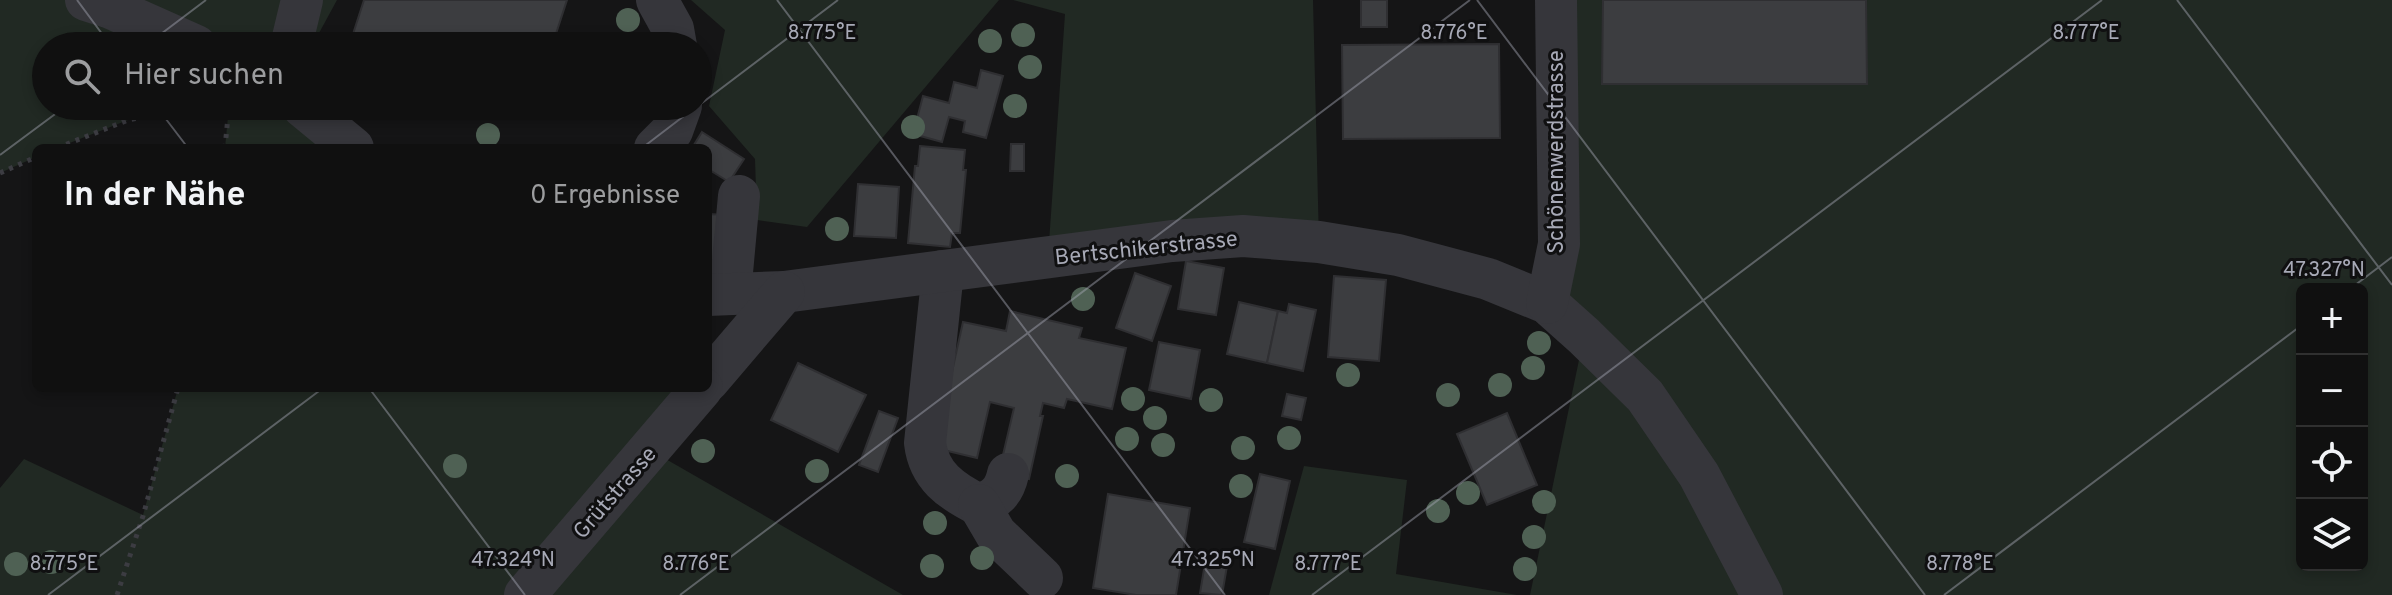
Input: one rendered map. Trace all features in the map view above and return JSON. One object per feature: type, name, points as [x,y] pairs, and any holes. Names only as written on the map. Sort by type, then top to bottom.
[{"type":"street","points":[[86,0],[165,32]]},
{"type":"street","points":[[294,32],[302,0]]},
{"type":"street","points":[[657,0],[674,32]]},
{"type":"street","name":"Schönenwerdstrasse","points":[[1547,303],[1559,244],[1556,0]]},
{"type":"street","points":[[326,120],[349,144]]},
{"type":"street","points":[[652,120],[654,144]]},
{"type":"street","points":[[658,144],[672,131],[676,120]]},
{"type":"street","points":[[719,294],[739,196]]},
{"type":"street","name":"Bertschikerstrasse","points":[[719,294],[784,292],[1172,241],[1243,236],[1319,242],[1398,255],[1488,279],[1547,303],[1645,396],[1699,475],[1762,595]]},
{"type":"street","points":[[943,271],[925,443],[927,455],[931,467],[948,487],[979,505],[996,534],[1042,578]]},
{"type":"street","points":[[712,376],[784,292]]},
{"type":"street","name":"Grütstrasse","points":[[525,595],[699,392]]},
{"type":"street","points":[[979,505],[1000,494],[1008,474]]},
{"type":"path","points":[[67,144],[128,120]]},
{"type":"path","points":[[225,144],[228,120]]},
{"type":"path","points":[[0,173],[32,159]]},
{"type":"path","points":[[117,595],[143,516],[177,392]]},
{"type":"shaded area","points":[[0,0],[337,0],[320,32],[32,32],[32,120],[128,120],[67,144],[32,144],[32,159],[0,173]]},
{"type":"shaded area","points":[[691,0],[999,0],[807,227],[757,220],[755,159],[712,109],[712,92],[725,30]]},
{"type":"shaded area","points":[[1013,0],[1313,0],[1319,242],[1048,257],[1065,14]]},
{"type":"shaded area","points":[[1556,0],[2392,0],[2392,595],[1530,595],[1584,336],[1547,303]]},
{"type":"shaded area","points":[[228,120],[319,120],[348,144],[225,144]]},
{"type":"shaded area","points":[[177,392],[699,392],[650,450],[903,595],[0,595],[0,488],[24,459],[143,515]]},
{"type":"shaded area","points":[[1304,466],[1407,480],[1396,574],[1517,595],[1269,595]]},
{"type":"building","points":[[364,0],[567,0],[557,32],[354,32]]},
{"type":"building","points":[[1361,0],[1387,0],[1387,27],[1361,27]]},
{"type":"building","points":[[1603,0],[1866,0],[1867,84],[1602,84]]},
{"type":"building","points":[[1499,44],[1500,138],[1343,139],[1342,45]]},
{"type":"building","points":[[981,70],[1003,76],[986,138],[963,132],[965,121],[949,117],[942,142],[913,134],[923,96],[949,103],[954,82],[977,88]]},
{"type":"building","points":[[702,132],[744,159],[729,182],[712,171],[712,144],[694,144]]},
{"type":"building","points":[[1011,144],[1024,144],[1024,171],[1010,171]]},
{"type":"building","points":[[920,146],[965,150],[960,233],[952,233],[950,247],[908,243],[915,166],[918,166]]},
{"type":"building","points":[[858,184],[899,187],[896,238],[854,236]]},
{"type":"building","points":[[712,214],[726,215],[722,272],[712,271]]},
{"type":"building","points":[[1186,261],[1224,268],[1216,315],[1178,309]]},
{"type":"building","points":[[1135,273],[1171,286],[1152,341],[1116,328]]},
{"type":"building","points":[[1334,276],[1386,280],[1379,361],[1328,357]]},
{"type":"building","points":[[1239,302],[1278,311],[1267,363],[1227,354]]},
{"type":"building","points":[[1289,304],[1316,310],[1303,371],[1267,363],[1278,311],[1287,313]]},
{"type":"building","points":[[1010,311],[1082,328],[1079,338],[1126,348],[1112,409],[1067,399],[1064,408],[1043,403],[1029,479],[999,472],[1014,408],[990,402],[977,458],[935,448],[963,322],[1006,331]]},
{"type":"building","points":[[1159,342],[1200,350],[1191,399],[1149,390]]},
{"type":"building","points":[[798,363],[866,395],[838,452],[771,420]]},
{"type":"building","points":[[1287,394],[1306,398],[1301,420],[1282,416]]},
{"type":"building","points":[[879,411],[898,418],[878,472],[859,465]]},
{"type":"building","points":[[1507,413],[1537,485],[1487,505],[1457,434]]},
{"type":"building","points":[[1260,474],[1290,481],[1275,549],[1244,542]]},
{"type":"building","points":[[1108,494],[1190,508],[1176,595],[1136,595],[1093,588]]},
{"type":"building","points":[[1205,563],[1227,566],[1222,595],[1200,593]]}]
